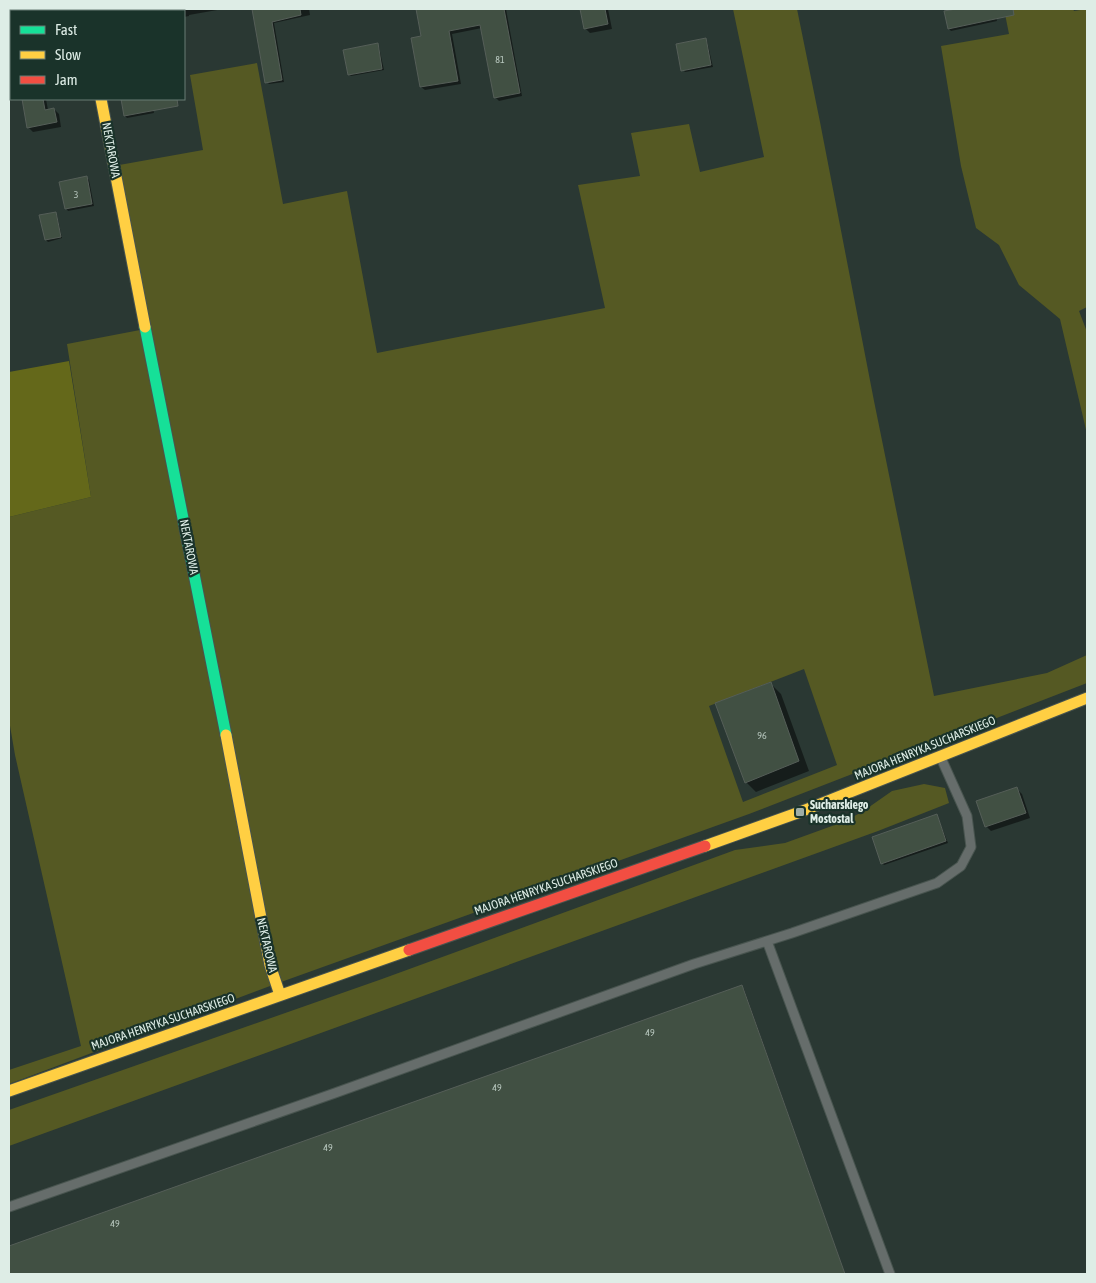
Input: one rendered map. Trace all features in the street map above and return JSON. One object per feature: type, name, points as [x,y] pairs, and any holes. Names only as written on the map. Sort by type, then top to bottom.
[{"type":"street","name":"NEKTAROWA","points":[[102,100],[128,247],[189,545],[270,966],[280,995]]},
{"type":"street","name":"MAJORA HENRYKA SUCHARSKIEGO","points":[[9,1091],[800,812],[1087,698]]},
{"type":"lane","points":[[9,1207],[335,1093],[694,964],[937,883],[961,866],[971,846],[968,816],[940,758]]},
{"type":"lane","points":[[767,941],[890,1274]]},
{"type":"green space","points":[[733,9],[797,9],[934,696],[1047,673],[1087,655],[1087,683],[749,814],[270,986],[9,1084],[9,1070],[81,1046],[15,755],[9,720],[9,517],[91,497],[67,344],[140,330],[108,167],[203,150],[190,75],[257,63],[283,204],[347,191],[377,353],[605,308],[578,185],[640,176],[631,133],[689,124],[700,172],[764,157]],"holes":[[[804,669],[837,765],[743,802],[709,706]]]},
{"type":"green space","points":[[1004,9],[1073,9],[1074,11],[1087,9],[1087,307],[1079,311],[1087,332],[1087,434],[1060,319],[1019,285],[999,245],[976,228],[961,166],[941,46],[1009,34]]},
{"type":"green space","points":[[924,784],[945,788],[949,803],[878,831],[9,1146],[9,1110],[382,979],[735,850],[785,843],[843,822],[862,812],[892,791]]},
{"type":"shaded area","points":[[69,361],[91,497],[9,517],[9,372]]},
{"type":"building","points":[[252,9],[300,9],[301,15],[272,22],[282,80],[265,83]]},
{"type":"building","points":[[416,9],[504,9],[520,93],[494,98],[480,25],[449,31],[458,81],[420,87],[411,38],[421,36]]},
{"type":"building","points":[[580,9],[605,9],[608,24],[584,29]]},
{"type":"building","points":[[956,9],[1013,9],[1014,15],[948,29],[944,11]]},
{"type":"building","points":[[706,38],[711,65],[681,71],[676,44]]},
{"type":"building","points":[[378,43],[382,69],[348,75],[343,50]]},
{"type":"building","points":[[22,100],[43,100],[45,110],[54,108],[57,122],[27,128]]},
{"type":"building","points":[[121,100],[177,100],[178,106],[124,116]]},
{"type":"building","points":[[87,176],[92,204],[65,209],[59,182]]},
{"type":"building","points":[[56,212],[61,237],[45,240],[39,215]]},
{"type":"building","points":[[771,682],[799,761],[745,783],[715,703]]},
{"type":"building","points":[[1017,787],[1026,813],[985,827],[976,801]]},
{"type":"building","points":[[937,814],[946,841],[881,864],[872,837]]},
{"type":"building","points":[[742,985],[845,1274],[9,1274],[9,1246]]},
{"type":"traffic: fast","points":[[145,327],[226,735]]},
{"type":"traffic: slow","points":[[101,100],[145,327]]},
{"type":"traffic: slow","points":[[705,846],[800,812],[1087,698]]},
{"type":"traffic: slow","points":[[226,735],[270,965],[280,995]]},
{"type":"traffic: slow","points":[[9,1091],[409,950]]},
{"type":"traffic: jam","points":[[409,950],[705,846]]},
{"type":"place","name":"Sucharskiego Mostostal","points":[[800,812]]}]
